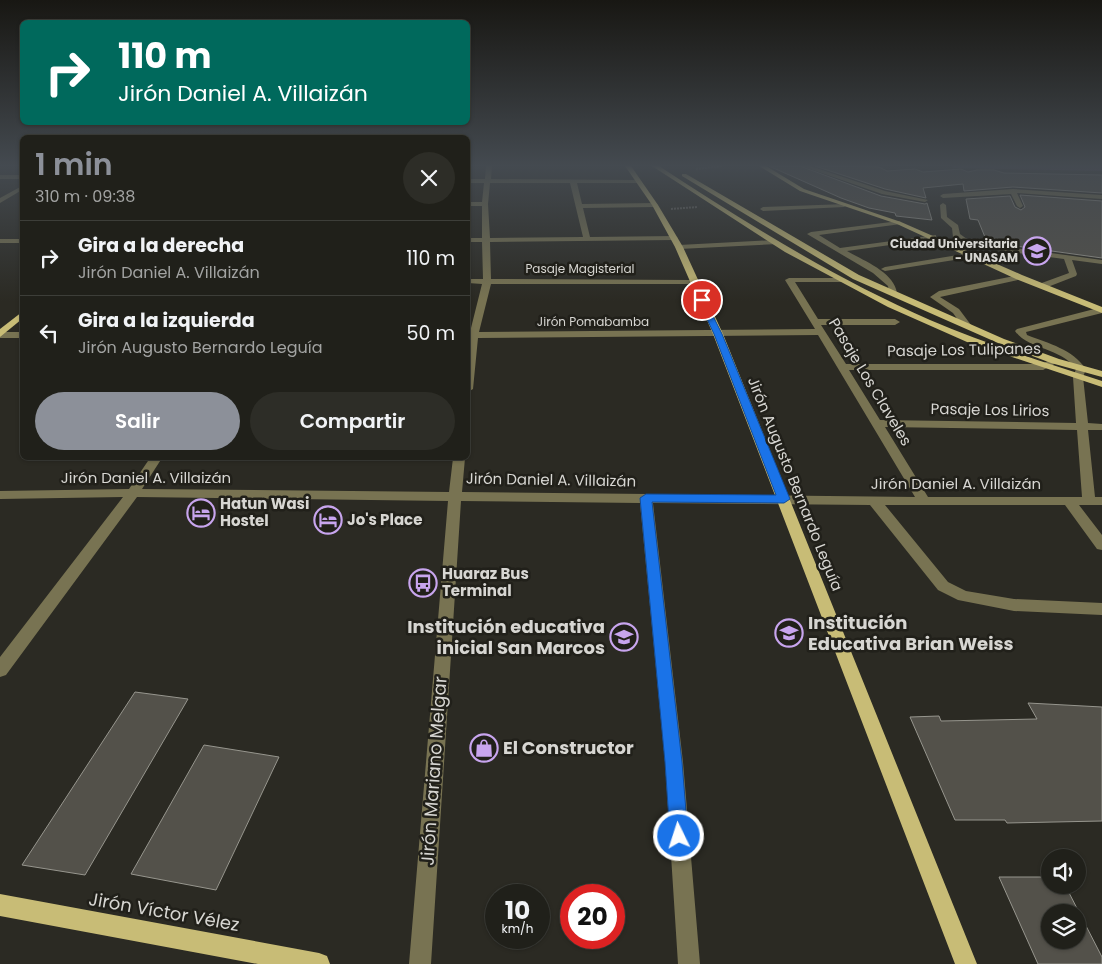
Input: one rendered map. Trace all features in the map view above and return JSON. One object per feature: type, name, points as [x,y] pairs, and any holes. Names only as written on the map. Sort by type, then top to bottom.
[{"type":"main road","name":"Jirón Augusto Bernardo Leguía","points":[[658,211],[676,243],[718,334],[966,964]]},
{"type":"main road","points":[[723,211],[839,280],[927,322],[1043,367],[1080,373],[1102,374]]},
{"type":"main road","points":[[744,211],[845,271],[966,326],[1055,361],[1102,384]]},
{"type":"main road","points":[[863,211],[900,223],[970,255],[1102,310]]},
{"type":"main road","points":[[0,335],[20,317]]},
{"type":"main road","name":"Jirón Víctor Vélez","points":[[0,905],[319,964]]},
{"type":"street","points":[[470,353],[471,335],[487,281],[485,211]]},
{"type":"street","points":[[580,211],[587,239]]},
{"type":"street","points":[[945,211],[944,218],[955,227],[956,235],[969,244],[1102,262]]},
{"type":"street","points":[[893,293],[892,285],[876,271],[811,234],[900,223]]},
{"type":"street","points":[[840,250],[933,237]]},
{"type":"street","points":[[470,240],[587,239],[676,243],[774,242]]},
{"type":"street","points":[[0,241],[20,241]]},
{"type":"street","points":[[885,269],[970,255]]},
{"type":"street","points":[[1042,286],[1073,274],[1067,258]]},
{"type":"street","points":[[966,326],[956,311],[934,297],[942,293],[1019,276]]},
{"type":"street","name":"Pasaje Los Claveles","points":[[839,280],[789,280],[924,500]]},
{"type":"street","name":"Pasaje Magisterial","points":[[470,281],[693,282]]},
{"type":"street","points":[[1096,501],[1082,426],[1080,373],[1076,360],[1063,352],[1024,337],[1020,331],[1102,310]]},
{"type":"street","points":[[816,322],[895,322]]},
{"type":"street","name":"Jirón Pomabamba","points":[[471,335],[822,332]]},
{"type":"street","points":[[0,335],[20,335]]},
{"type":"street","name":"Pasaje Los Tulipanes","points":[[844,367],[1043,367],[1055,361]]},
{"type":"street","name":"Pasaje Los Lirios","points":[[877,422],[1102,426]]},
{"type":"street","points":[[0,670],[133,493],[155,460]]},
{"type":"street","name":"Jirón Mariano Melgar","points":[[420,964],[459,460]]},
{"type":"street","name":"Jirón Daniel A. Villaizán","points":[[0,495],[133,493],[874,501],[1096,501]]},
{"type":"street","points":[[646,498],[674,762],[689,964]]},
{"type":"street","points":[[874,501],[943,586],[963,596],[1014,605],[1102,609]]},
{"type":"street","points":[[1069,501],[1102,545]]},
{"type":"building","points":[[885,211],[929,211],[932,220],[896,216],[895,213]]},
{"type":"building","points":[[968,211],[1102,211],[1102,258],[987,242],[978,220],[970,219]]},
{"type":"building","points":[[135,692],[188,699],[85,875],[22,865]]},
{"type":"building","points":[[1028,703],[1102,707],[1102,821],[1007,823],[1005,820],[955,820],[910,717],[939,716],[941,721],[1037,719]]},
{"type":"building","points":[[204,745],[279,757],[216,890],[131,874]]},
{"type":"building","points":[[999,877],[1041,877],[1041,894],[1070,894],[1075,904],[1041,904],[1041,949],[1086,949],[1086,926],[1102,957],[1102,964],[1038,964]]},
{"type":"place","name":"Ciudad Universitaria - UNASAM","points":[[1037,251]]},
{"type":"place","name":"Hatun Wasi Hostel","points":[[201,513]]},
{"type":"place","name":"Jo's Place","points":[[328,520]]},
{"type":"place","name":"Huaraz Bus Terminal","points":[[423,583]]},
{"type":"place","name":"Institución Educativa Brian Weiss","points":[[789,633]]},
{"type":"place","name":"Institución educativa inicial San Marcos","points":[[624,637]]},
{"type":"place","name":"El Constructor","points":[[484,748]]},
{"type":"route","points":[[679,836],[674,762],[646,498],[784,499],[718,334],[702,300]]}]
